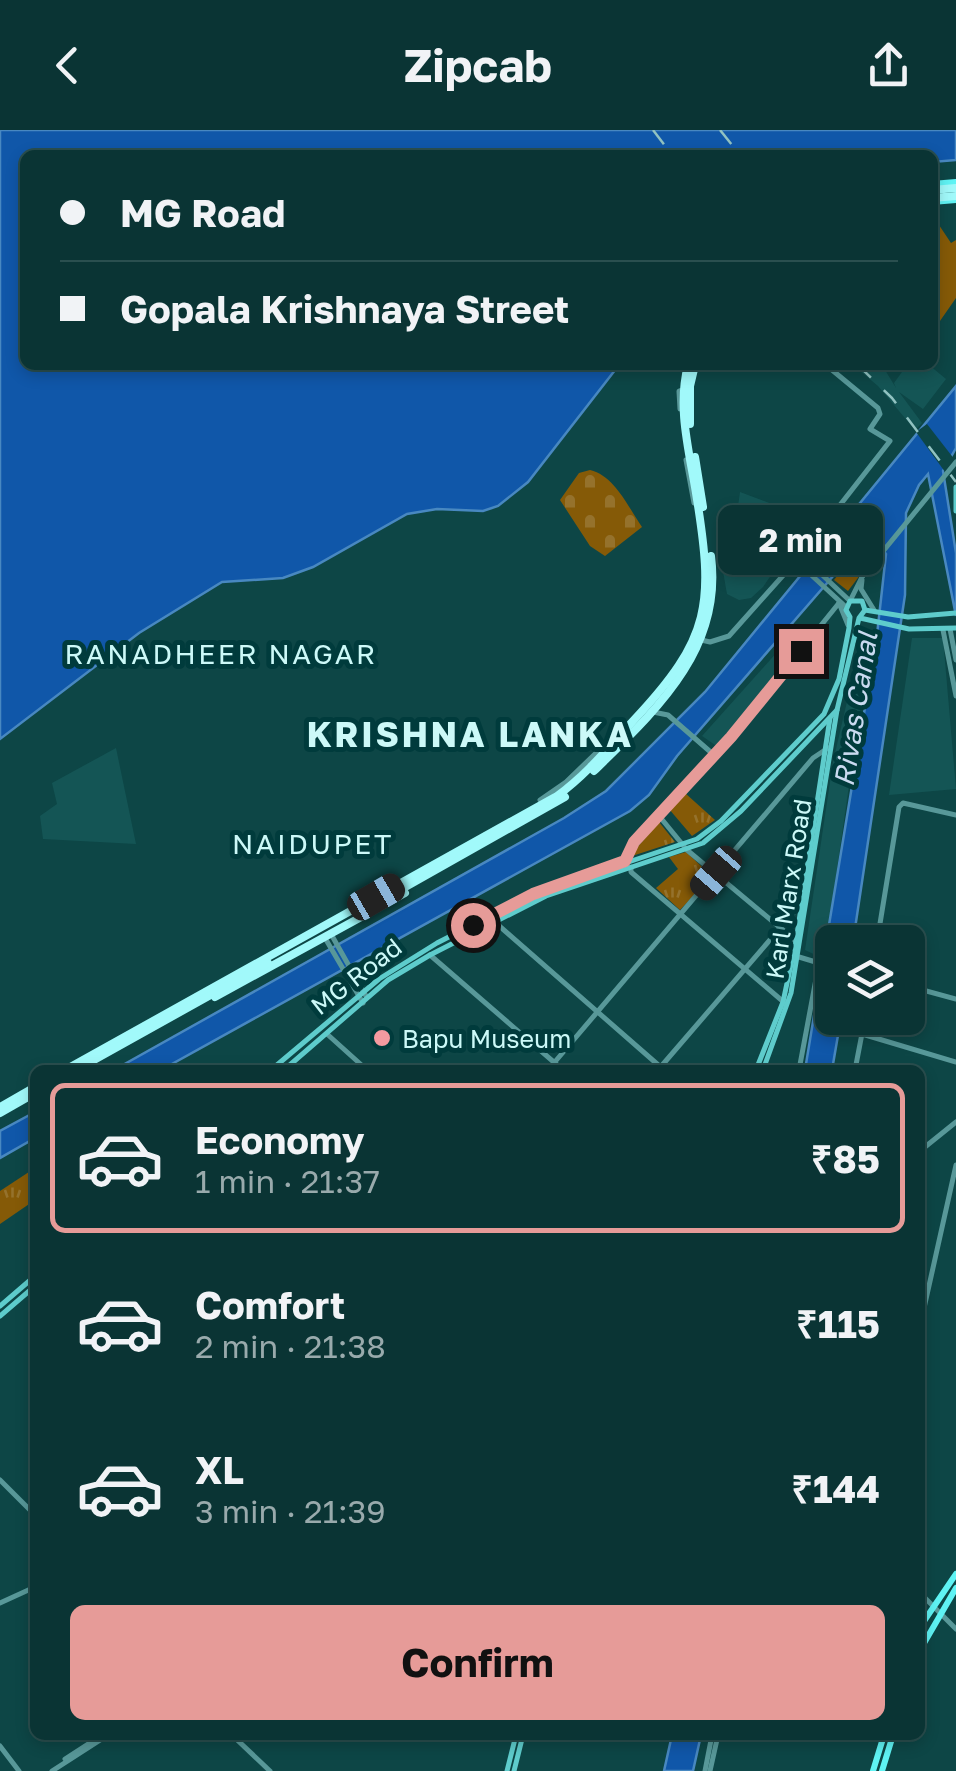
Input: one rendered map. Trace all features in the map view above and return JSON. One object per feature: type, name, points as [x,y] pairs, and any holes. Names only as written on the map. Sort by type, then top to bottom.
[{"type":"highway","points":[[85,1065],[559,802],[665,696],[706,626],[713,572],[686,388],[691,370]]},
{"type":"highway","points":[[74,1065],[558,796],[664,689],[698,643],[708,581],[686,388]]},
{"type":"highway","points":[[194,1004],[235,988],[330,938],[432,873]]},
{"type":"highway","points":[[0,1110],[30,1093]]},
{"type":"main road","points":[[956,487],[956,511]]},
{"type":"main road","points":[[827,716],[849,628],[850,601],[858,600],[870,610],[908,617],[953,613]]},
{"type":"main road","name":"Karl Marx Road","points":[[796,956],[800,905],[828,748],[854,637],[860,618],[870,610]]},
{"type":"main road","points":[[850,617],[904,628],[951,628]]},
{"type":"main road","points":[[854,637],[871,621]]},
{"type":"main road","name":"MG Road","points":[[290,1065],[404,962],[546,896],[703,843],[737,816],[807,736],[837,710]]},
{"type":"main road","name":"Karl Marx Road","points":[[762,1065],[785,1004],[809,896],[828,748],[827,716]]},
{"type":"main road","name":"MG Road","points":[[277,1065],[396,974],[491,920]]},
{"type":"main road","points":[[0,1306],[30,1280]]},
{"type":"main road","points":[[0,1316],[30,1290]]},
{"type":"main road","points":[[925,1638],[956,1574]]},
{"type":"main road","points":[[925,1622],[956,1588]]},
{"type":"main road","points":[[510,1771],[518,1740]]},
{"type":"main road","points":[[873,1771],[882,1740]]},
{"type":"main road","points":[[882,1771],[891,1740]]},
{"type":"street","points":[[698,643],[716,641],[734,631],[798,558],[890,441],[870,429],[880,414],[878,408],[832,370]]},
{"type":"street","points":[[540,800],[566,782],[653,696],[691,644],[699,624],[705,588],[681,424],[679,392],[686,388]]},
{"type":"street","points":[[850,601],[862,577],[956,462]]},
{"type":"street","points":[[798,558],[832,592],[849,628]]},
{"type":"street","points":[[862,577],[861,590],[870,610]]},
{"type":"street","points":[[861,590],[870,610]]},
{"type":"street","points":[[832,592],[850,601]]},
{"type":"street","points":[[832,592],[850,601]]},
{"type":"street","points":[[785,1004],[629,867],[634,842],[714,755],[839,603]]},
{"type":"street","points":[[706,626],[716,641]]},
{"type":"street","points":[[951,628],[956,660]]},
{"type":"street","points":[[951,628],[956,696]]},
{"type":"street","points":[[665,696],[668,715]]},
{"type":"street","points":[[650,712],[668,715],[714,755]]},
{"type":"street","points":[[552,1065],[813,758],[828,748]]},
{"type":"street","points":[[881,925],[902,803],[956,815]]},
{"type":"street","points":[[660,817],[685,847],[796,941]]},
{"type":"street","points":[[664,1065],[809,896]]},
{"type":"street","points":[[491,920],[656,1065]]},
{"type":"street","points":[[330,938],[363,998]]},
{"type":"street","points":[[430,955],[557,1065]]},
{"type":"street","points":[[796,956],[815,962]]},
{"type":"street","points":[[799,1065],[815,988]]},
{"type":"street","points":[[925,991],[956,999]]},
{"type":"street","points":[[327,1034],[362,1065]]},
{"type":"street","points":[[856,1065],[862,1035]]},
{"type":"street","points":[[865,1035],[956,1062]]},
{"type":"street","points":[[925,1147],[956,1122]]},
{"type":"street","points":[[925,1304],[956,1166]]},
{"type":"street","points":[[0,1480],[30,1510]]},
{"type":"street","points":[[0,1604],[30,1589]]},
{"type":"street","points":[[925,1598],[956,1629]]},
{"type":"street","points":[[49,1771],[97,1740]]},
{"type":"street","points":[[237,1740],[270,1771]]},
{"type":"street","points":[[708,1771],[714,1740]]},
{"type":"street","points":[[0,1746],[19,1771]]},
{"type":"shaded area","points":[[859,370],[885,370],[896,388],[894,383],[903,370],[935,370],[946,379],[923,409],[899,392],[922,423],[915,430]]},
{"type":"shaded area","points":[[740,492],[780,507],[780,562],[763,587],[751,598],[739,600],[727,594],[716,532],[735,528]]},
{"type":"shaded area","points":[[797,630],[809,640],[718,747],[702,736]]},
{"type":"shaded area","points":[[912,638],[943,638],[956,789],[889,795]]},
{"type":"shaded area","points":[[852,680],[864,682],[829,925],[815,925],[815,955],[805,950],[833,762]]},
{"type":"shaded area","points":[[116,748],[136,844],[43,839],[40,816],[57,804],[52,783]]},
{"type":"green space","points":[[938,224],[951,243],[956,240],[956,298],[938,324]]},
{"type":"green space","points":[[590,470],[614,485],[642,527],[605,556],[590,546],[560,500],[579,473]]},
{"type":"green space","points":[[865,540],[879,550],[848,591],[834,580]]},
{"type":"green space","points":[[685,793],[715,820],[692,836],[669,809]]},
{"type":"green space","points":[[659,822],[675,842],[629,857]]},
{"type":"green space","points":[[686,852],[712,876],[680,910],[656,888],[678,869],[669,857]]},
{"type":"green space","points":[[30,1171],[30,1203],[0,1224],[0,1191]]},
{"type":"water","points":[[0,130],[956,130],[956,160],[938,162],[938,150],[20,150],[20,370],[615,370],[528,482],[498,506],[483,511],[437,509],[407,514],[313,567],[283,578],[222,582],[139,633],[0,739]]},
{"type":"water","points":[[956,386],[956,448],[943,471],[956,553],[956,616],[928,474],[906,513],[905,595],[856,925],[829,925],[877,635],[886,554],[867,537],[677,756],[649,795],[630,811],[170,1065],[123,1065],[564,818],[606,791],[705,692]]},
{"type":"water","points":[[815,1010],[815,1035],[838,1035],[833,1065],[806,1065]]},
{"type":"water","points":[[30,1115],[30,1141],[0,1158],[0,1131]]},
{"type":"water","points":[[671,1740],[700,1740],[693,1771],[664,1771]]},
{"type":"pier","points":[[927,424],[955,460],[948,476],[916,432]]},
{"type":"railway","points":[[653,130],[668,150]]},
{"type":"railway","points":[[720,130],[736,150]]},
{"type":"railway","points":[[863,370],[892,398],[956,482]]},
{"type":"place","name":"Bapu Museum","points":[[382,1038]]},
{"type":"district","name":"RANADHEER NAGAR","points":[[221,653]]},
{"type":"district","name":"KRISHNA LANKA","points":[[470,734]]},
{"type":"district","name":"NAIDUPET","points":[[313,843]]},
{"type":"route","points":[[473,925],[533,894],[625,861],[634,842],[731,737],[801,651]]},
{"type":"water label","name":"Rivas Canal","points":[[855,709]]}]
